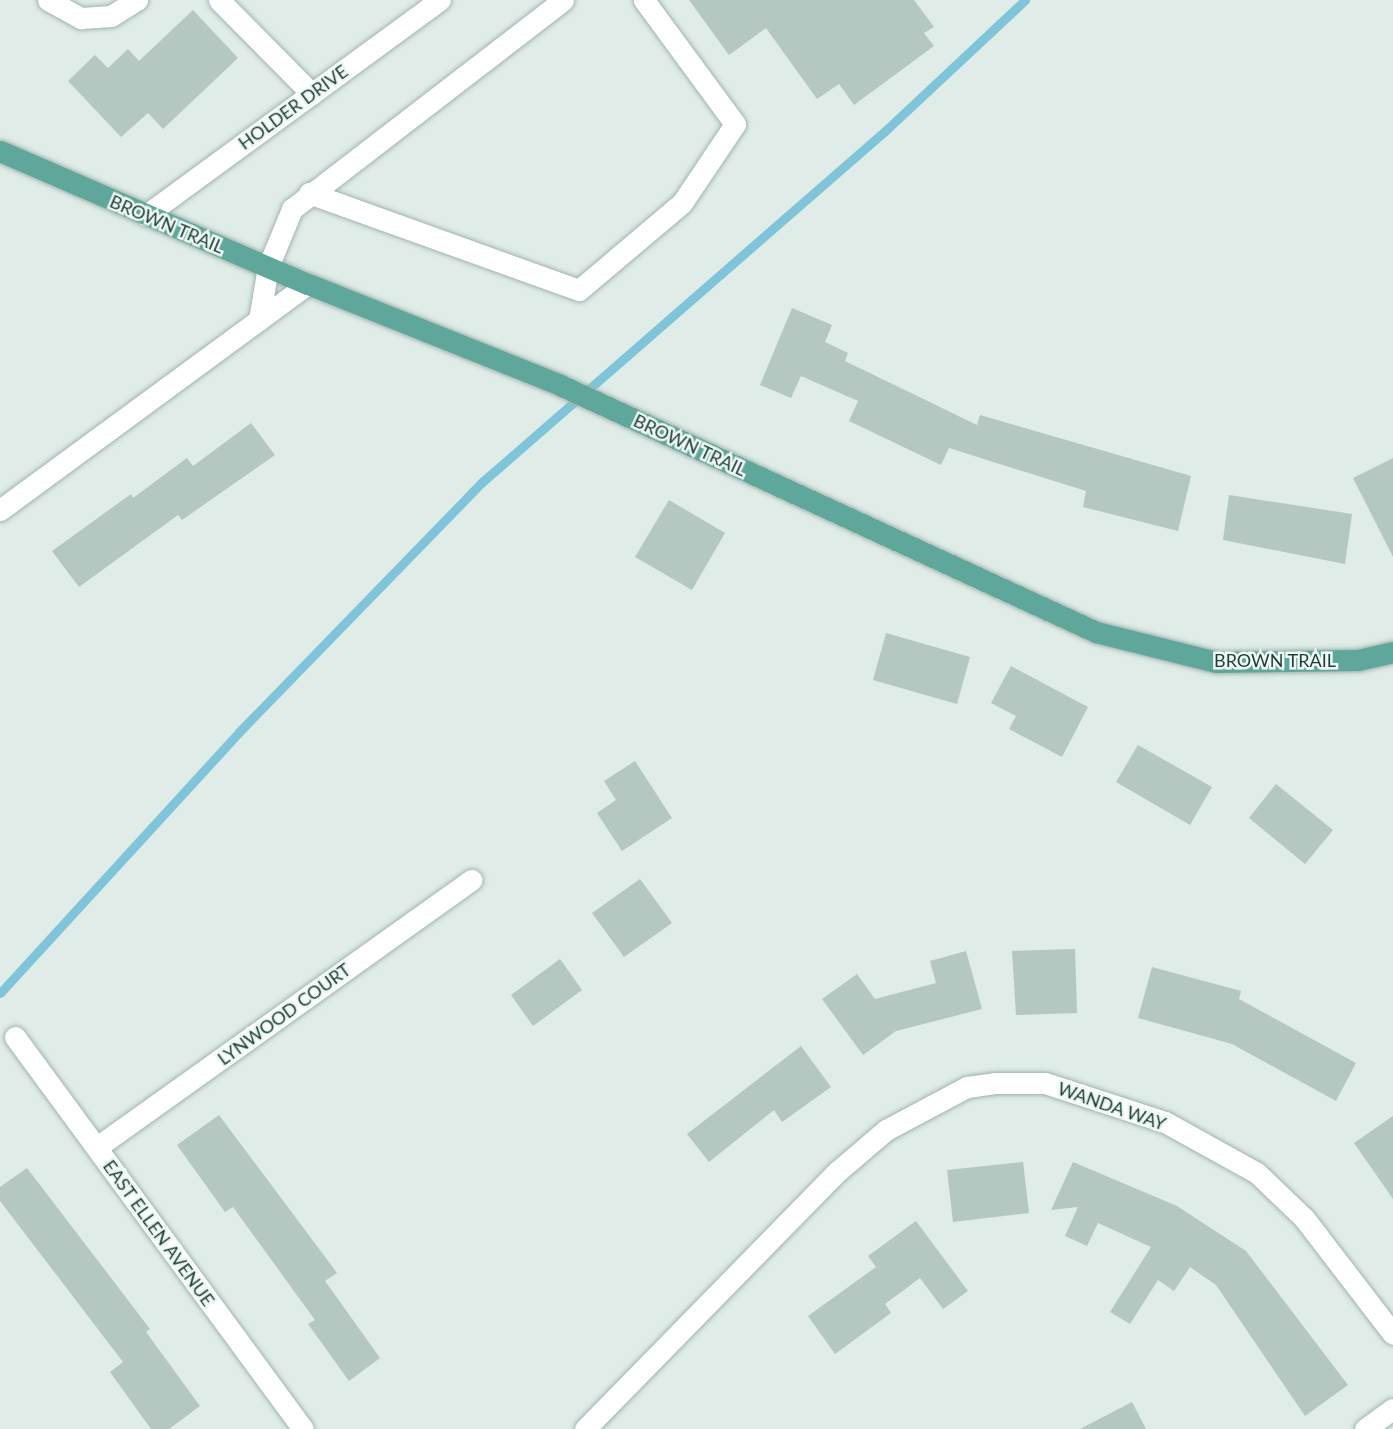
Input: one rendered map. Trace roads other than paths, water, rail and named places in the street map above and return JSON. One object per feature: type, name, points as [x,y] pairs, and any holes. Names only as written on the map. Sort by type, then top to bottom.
[{"type":"main road","name":"BROWN TRAIL","points":[[0,151],[308,284],[560,385],[1096,632],[1216,662],[1359,660],[1393,652]]},
{"type":"street","points":[[48,0],[81,19],[111,16],[137,0]]},
{"type":"street","points":[[219,0],[312,94]]},
{"type":"street","name":"HOLDER DRIVE","points":[[146,215],[440,0]]},
{"type":"street","points":[[259,320],[268,267],[292,209],[309,193],[563,0]]},
{"type":"street","points":[[309,193],[579,290],[682,203],[735,124],[644,0]]},
{"type":"street","points":[[0,510],[308,284]]},
{"type":"street","name":"LYNWOOD COURT","points":[[97,1147],[472,880]]},
{"type":"street","name":"EAST ELLEN AVENUE","points":[[15,1037],[303,1429]]},
{"type":"street","name":"WANDA WAY","points":[[585,1429],[838,1171],[886,1130],[967,1087],[995,1083],[1045,1083],[1165,1122],[1257,1173],[1304,1218],[1393,1334]]},
{"type":"street","points":[[1365,1429],[1393,1409]]},
{"type":"waterway","points":[[0,993],[239,732],[481,483],[885,131],[1025,0]]}]
